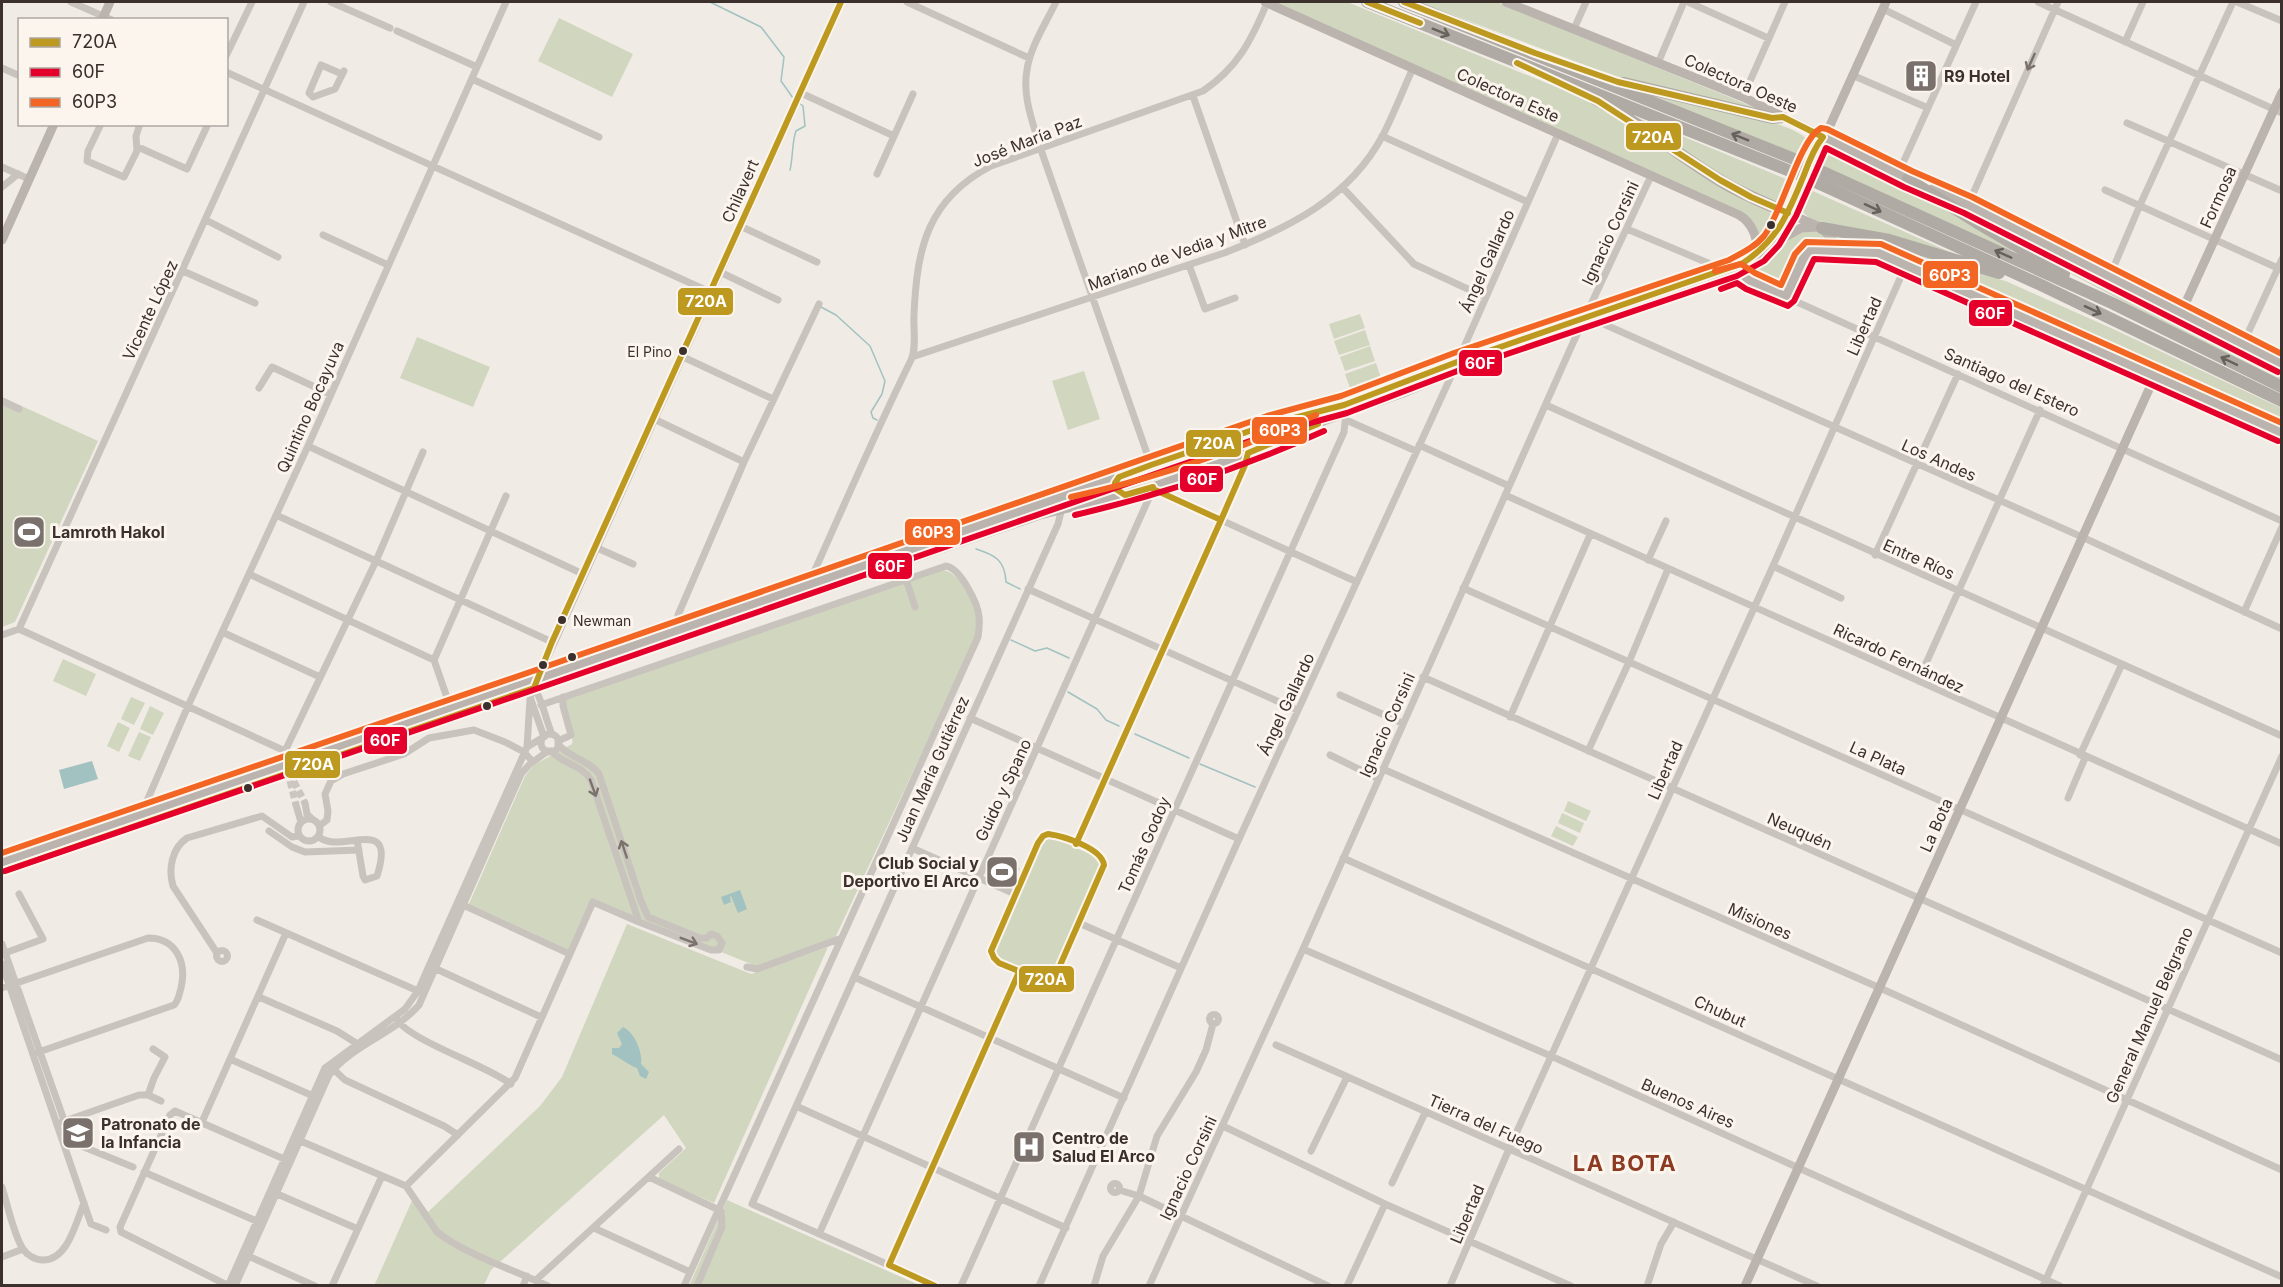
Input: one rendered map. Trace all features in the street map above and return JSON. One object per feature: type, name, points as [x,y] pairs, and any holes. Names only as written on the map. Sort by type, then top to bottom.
[{"type":"highway","points":[[1367,2],[1535,70],[1792,165]]},
{"type":"highway","points":[[1404,2],[1534,53],[2114,304],[2282,387]]},
{"type":"highway","points":[[1534,53],[1618,82],[1772,118],[1783,117]]},
{"type":"highway","points":[[1535,70],[1620,113],[1737,190],[1788,213]]},
{"type":"highway","points":[[1903,176],[2114,304]]},
{"type":"highway","points":[[1822,178],[2282,401]]},
{"type":"highway","points":[[1822,228],[1889,240],[2041,285]]},
{"type":"main road","points":[[105,18],[110,2]]},
{"type":"main road","name":"Chilavert","points":[[533,689],[552,642],[841,2]]},
{"type":"main road","name":"Colectora Este","points":[[1266,2],[1739,215],[1753,229],[1760,257]]},
{"type":"main road","name":"Colectora Oeste","points":[[1506,2],[1743,97],[1903,176],[1968,205],[2282,364]]},
{"type":"main road","points":[[1760,257],[1788,213],[1815,147],[1823,137],[1884,5]]},
{"type":"main road","name":"Formosa","points":[[2181,313],[2244,174],[2278,111],[2282,92]]},
{"type":"main road","points":[[2,240],[53,126]]},
{"type":"main road","points":[[1788,213],[1822,228],[1840,250]]},
{"type":"main road","points":[[1778,243],[1788,222],[1788,213]]},
{"type":"main road","points":[[288,768],[533,689],[1062,508],[1153,488],[1276,443],[1326,420],[1346,417],[1453,372],[1738,270],[1760,257],[1794,230],[1808,226],[1822,228]]},
{"type":"main road","points":[[1786,297],[1803,259],[1810,250],[1878,254],[2282,433]]},
{"type":"main road","points":[[2,862],[140,819],[451,709],[533,689],[678,630],[813,582],[1270,424],[1317,413],[1457,362],[1718,273],[1738,270]]},
{"type":"main road","name":"Santiago del Estero","points":[[1738,270],[1750,281],[1786,297]]},
{"type":"main road","name":"La Bota","points":[[1745,1286],[2154,376]]},
{"type":"main road","points":[[1270,424],[1280,432],[1276,443]]},
{"type":"main road","points":[[1119,477],[1115,486],[1125,495]]},
{"type":"main road","points":[[2,872],[140,819]]},
{"type":"street","points":[[71,2],[105,18]]},
{"type":"street","points":[[228,52],[252,2]]},
{"type":"street","name":"Vicente López","points":[[19,629],[304,2]]},
{"type":"street","points":[[332,2],[477,67]]},
{"type":"street","name":"Quintino Bocayuva","points":[[140,819],[188,706],[308,446],[506,2]]},
{"type":"street","points":[[907,2],[1029,58]]},
{"type":"street","points":[[1056,2],[1029,58],[1026,92],[1040,147],[1151,465]]},
{"type":"street","name":"José María Paz","points":[[813,582],[814,572],[912,357],[917,271],[933,220],[950,196],[972,176],[992,166],[1040,147],[1193,96],[1214,84],[1234,65],[1252,37],[1266,2]]},
{"type":"street","points":[[1574,29],[1586,2]]},
{"type":"street","points":[[1658,63],[1686,2],[1768,38]]},
{"type":"street","points":[[1743,97],[1785,2]]},
{"type":"street","points":[[1903,176],[1928,108],[1976,2]]},
{"type":"street","points":[[2038,2],[2056,5],[2125,42],[2278,111]]},
{"type":"street","points":[[2125,42],[2143,2]]},
{"type":"street","points":[[2109,278],[2198,75],[2233,2]]},
{"type":"street","points":[[2237,2],[2282,21]]},
{"type":"street","points":[[1884,5],[1956,45]]},
{"type":"street","points":[[1968,205],[2056,5]]},
{"type":"street","points":[[307,109],[313,97],[335,89],[343,73],[321,65],[308,90],[313,97]]},
{"type":"street","points":[[2,68],[18,75]]},
{"type":"street","name":"Mariano de Vedia y Mitre","points":[[912,357],[1189,265],[1245,245],[1305,217],[1342,187],[1363,164],[1382,136],[1413,68]]},
{"type":"street","points":[[228,73],[710,292]]},
{"type":"street","points":[[1852,75],[1928,108]]},
{"type":"street","points":[[472,79],[599,137]]},
{"type":"street","points":[[877,174],[913,94]]},
{"type":"street","points":[[1193,96],[1245,245]]},
{"type":"street","points":[[798,99],[894,136]]},
{"type":"street","points":[[2127,123],[2282,192]]},
{"type":"street","points":[[100,126],[86,159],[124,177],[138,147],[136,135],[139,126]]},
{"type":"street","points":[[138,147],[187,169],[207,126]]},
{"type":"street","name":"Ángel Gallardo","points":[[1040,1286],[1239,839],[1453,372],[1558,134]]},
{"type":"street","points":[[1382,136],[1528,202]]},
{"type":"street","points":[[3,170],[29,179]]},
{"type":"street","points":[[2,187],[18,174]]},
{"type":"street","name":"Ignacio Corsini","points":[[1149,1286],[1303,949],[1580,327],[1651,176]]},
{"type":"street","points":[[1342,187],[1414,264],[1485,297]]},
{"type":"street","points":[[2105,190],[2279,269]]},
{"type":"street","points":[[206,220],[278,257]]},
{"type":"street","points":[[740,226],[817,262]]},
{"type":"street","points":[[1627,229],[1708,263],[1718,273]]},
{"type":"street","points":[[323,235],[388,265]]},
{"type":"street","points":[[2243,344],[2282,259]]},
{"type":"street","points":[[1189,265],[1205,309],[1235,298]]},
{"type":"street","name":"Libertad","points":[[1450,1286],[1509,1149],[1906,266]]},
{"type":"street","points":[[183,271],[255,303]]},
{"type":"street","points":[[720,272],[777,300]]},
{"type":"street","name":"Santiago del Estero","points":[[1786,297],[2282,520]]},
{"type":"street","points":[[678,630],[678,615],[744,462],[819,304]]},
{"type":"street","name":"Los Andes","points":[[1586,318],[1598,321],[1916,465],[2082,537],[2282,629]]},
{"type":"street","points":[[681,356],[773,399]]},
{"type":"street","points":[[259,388],[272,367],[330,394]]},
{"type":"street","points":[[1875,555],[1958,374]]},
{"type":"street","points":[[2,401],[19,409]]},
{"type":"street","name":"Entre Ríos","points":[[1546,405],[1875,555],[2282,736]]},
{"type":"street","points":[[1918,681],[2040,410]]},
{"type":"street","points":[[1346,417],[1509,486]]},
{"type":"street","name":"Tomás Godoy","points":[[961,1286],[1344,432],[1346,417]]},
{"type":"street","points":[[654,419],[744,462]]},
{"type":"street","points":[[308,446],[583,574]]},
{"type":"street","points":[[288,768],[285,752],[376,561],[423,452]]},
{"type":"street","points":[[1076,844],[1221,520],[1248,453]]},
{"type":"street","points":[[1153,488],[1357,582]]},
{"type":"street","name":"Guido y Spano","points":[[819,1234],[1153,488]]},
{"type":"street","name":"Ricardo Fernández","points":[[1505,495],[2282,844]]},
{"type":"street","points":[[451,709],[434,660],[506,496]]},
{"type":"street","name":"Juan María Gutiérrez","points":[[819,1234],[752,1204],[1058,524],[1062,508]]},
{"type":"street","points":[[276,515],[552,642]]},
{"type":"street","points":[[1648,560],[1666,521]]},
{"type":"street","points":[[2244,612],[2282,527]]},
{"type":"street","points":[[1510,717],[1590,535]]},
{"type":"street","points":[[595,547],[633,564]]},
{"type":"street","points":[[541,705],[946,566],[953,568],[968,590],[977,609],[980,625],[978,637],[839,939],[684,1286]]},
{"type":"street","points":[[1773,566],[1841,598]]},
{"type":"street","points":[[1588,751],[1668,569]]},
{"type":"street","points":[[249,574],[434,660]]},
{"type":"street","points":[[906,579],[915,607]]},
{"type":"street","name":"La Plata","points":[[1463,588],[2282,953]]},
{"type":"street","points":[[1028,589],[1298,710]]},
{"type":"street","points":[[2,635],[19,629],[285,752]]},
{"type":"street","points":[[222,632],[320,677]]},
{"type":"street","points":[[2068,798],[2082,756],[2122,664]]},
{"type":"street","name":"Neuquén","points":[[1423,677],[2282,1060]]},
{"type":"street","points":[[533,689],[537,692],[541,705],[546,736],[542,746],[558,759],[587,774],[591,780],[639,922]]},
{"type":"street","points":[[406,1186],[511,1084],[593,902],[711,950],[718,950],[722,945],[717,936],[711,934],[707,938],[700,938],[648,917],[599,774],[587,763],[563,751],[558,743],[546,736],[533,689]]},
{"type":"street","points":[[461,904],[526,750],[533,689]]},
{"type":"street","points":[[1340,694],[1402,723]]},
{"type":"street","points":[[274,1192],[284,1159],[297,1139],[331,1067],[399,1023],[419,1005],[432,967],[521,774],[571,733],[562,697]]},
{"type":"street","points":[[970,718],[1239,839]]},
{"type":"street","points":[[319,826],[324,824],[328,816],[325,794],[331,781],[343,774],[404,754],[429,738],[474,730],[526,750],[533,762]]},
{"type":"street","points":[[526,750],[546,736]]},
{"type":"street","points":[[1330,755],[1379,779]]},
{"type":"street","name":"General Manuel Belgrano","points":[[2044,1282],[2282,756]]},
{"type":"street","name":"Misiones","points":[[1383,769],[1880,988],[2282,1170]]},
{"type":"street","points":[[305,803],[307,814],[319,826]]},
{"type":"street","points":[[296,806],[301,822],[298,828],[299,836]]},
{"type":"street","points":[[217,952],[173,886],[171,865],[180,843],[187,838],[262,816],[292,837],[299,836],[309,841]]},
{"type":"street","points":[[301,822],[312,819]]},
{"type":"street","points":[[318,836],[319,826]]},
{"type":"street","points":[[269,831],[292,847],[305,852],[359,850]]},
{"type":"street","points":[[1053,834],[1076,844],[1102,857],[1103,871],[1053,977],[1047,981],[1039,981],[998,962],[992,956],[991,951],[1043,836],[1053,834]]},
{"type":"street","points":[[318,836],[327,842],[368,839],[376,842],[381,849],[381,864],[374,879],[365,880],[363,876],[357,840]]},
{"type":"street","points":[[305,852],[309,841],[318,836]]},
{"type":"street","points":[[912,848],[1015,894]]},
{"type":"street","name":"Chubut","points":[[1343,858],[2282,1277]]},
{"type":"street","points":[[5,953],[43,939],[19,894]]},
{"type":"street","points":[[461,904],[570,954]]},
{"type":"street","points":[[257,920],[418,990]]},
{"type":"street","points":[[1079,923],[1181,968]]},
{"type":"street","points":[[202,1122],[286,933]]},
{"type":"street","points":[[8,986],[148,938],[165,940],[178,952],[182,960],[184,977],[177,1002],[174,1005],[36,1053]]},
{"type":"street","points":[[747,967],[757,969],[839,939]]},
{"type":"street","points":[[2,944],[8,986]]},
{"type":"street","name":"Buenos Aires","points":[[1303,949],[1551,1056],[2044,1282],[2060,1286]]},
{"type":"street","points":[[2,964],[8,986],[36,1053],[68,1145],[91,1224]]},
{"type":"street","points":[[284,1159],[202,1122],[178,1112],[172,1112],[120,1227],[121,1232],[228,1285],[245,1255],[274,1192],[313,1096],[331,1067],[356,1043],[405,1009],[432,967]]},
{"type":"street","points":[[432,967],[541,1017]]},
{"type":"street","points":[[889,1265],[1018,972]]},
{"type":"street","points":[[854,977],[1124,1098]]},
{"type":"street","points":[[259,997],[337,1031],[356,1043]]},
{"type":"street","points":[[395,1016],[409,1033],[489,1070],[511,1084]]},
{"type":"street","points":[[1094,1286],[1103,1256],[1139,1196],[1154,1142],[1164,1121],[1196,1072],[1206,1050],[1213,1024]]},
{"type":"street","name":"Tierra del Fuego","points":[[1276,1045],[1817,1286]]},
{"type":"street","points":[[148,1095],[165,1057],[153,1049]]},
{"type":"street","points":[[230,1059],[313,1096]]},
{"type":"street","points":[[331,1067],[345,1080],[444,1126],[458,1135]]},
{"type":"street","points":[[1311,1151],[1347,1077]]},
{"type":"street","points":[[60,1123],[139,1095],[148,1095],[160,1101]]},
{"type":"street","points":[[796,1106],[1066,1228]]},
{"type":"street","points":[[1392,1183],[1425,1113]]},
{"type":"street","points":[[1223,1126],[1385,1204],[1572,1286]]},
{"type":"street","points":[[297,1139],[406,1186],[442,1236],[548,1286]]},
{"type":"street","points":[[68,1145],[133,1167]]},
{"type":"street","points":[[536,1280],[679,1149]]},
{"type":"street","points":[[144,1172],[260,1223]]},
{"type":"street","points":[[332,1286],[382,1176]]},
{"type":"street","points":[[649,1177],[718,1209],[722,1213],[722,1227],[697,1286]]},
{"type":"street","points":[[2,1187],[23,1249],[33,1258],[40,1260],[58,1255],[65,1248],[84,1203]]},
{"type":"street","points":[[1119,1190],[1139,1196],[1328,1286]]},
{"type":"street","points":[[274,1192],[358,1229]]},
{"type":"street","points":[[1347,1286],[1385,1204]]},
{"type":"street","points":[[76,1224],[81,1222],[106,1230]]},
{"type":"street","points":[[1647,1286],[1661,1244],[1674,1222]]},
{"type":"street","points":[[594,1228],[690,1272]]},
{"type":"street","points":[[819,1234],[936,1286]]},
{"type":"street","points":[[2,1257],[23,1249]]},
{"type":"street","points":[[236,1286],[245,1255]]},
{"type":"street","points":[[245,1255],[315,1286]]},
{"type":"street","points":[[523,1286],[527,1276]]},
{"type":"green space","points":[[1274,2],[1347,2],[1598,105],[1769,211],[1775,221],[1770,239],[1762,243],[1754,225],[1693,191]]},
{"type":"green space","points":[[1419,2],[1497,2],[1763,111],[1632,83]]},
{"type":"green space","points":[[559,18],[633,54],[612,97],[538,61]]},
{"type":"green space","points":[[1650,94],[1762,119],[1784,126],[1800,134],[1809,142],[1801,159]]},
{"type":"green space","points":[[1626,113],[1791,181],[1783,199],[1774,202],[1737,187]]},
{"type":"green space","points":[[1829,149],[1893,175],[2012,250],[1818,166],[1822,155]]},
{"type":"green space","points":[[1808,189],[1977,264],[1832,227],[1813,220],[1802,211],[1800,206]]},
{"type":"green space","points":[[1965,207],[2281,367],[2281,380],[2153,317],[2033,253],[2004,236]]},
{"type":"green space","points":[[1814,229],[1823,234],[1830,245],[1811,246],[1803,252],[1785,288],[1778,290],[1752,278],[1754,270],[1788,236]]},
{"type":"green space","points":[[1829,233],[1887,243],[2008,282],[2281,408],[2281,428],[1884,251],[1842,246]]},
{"type":"green space","points":[[1360,314],[1365,328],[1334,339],[1329,324]]},
{"type":"green space","points":[[1365,330],[1370,345],[1339,355],[1334,341]]},
{"type":"green space","points":[[417,337],[490,367],[473,407],[400,378]]},
{"type":"green space","points":[[1370,346],[1375,361],[1345,371],[1340,357]]},
{"type":"green space","points":[[1376,363],[1381,378],[1350,388],[1345,374]]},
{"type":"green space","points":[[1084,371],[1100,419],[1068,430],[1052,381]]},
{"type":"green space","name":"Lamroth Hakol","points":[[2,397],[98,441],[15,622],[2,627]]},
{"type":"green space","points":[[1270,429],[1273,435],[1270,441],[1126,490],[1119,483],[1121,480]]},
{"type":"green space","points":[[943,570],[959,580],[971,599],[977,617],[975,639],[835,938],[756,966],[592,900],[570,950],[469,904],[525,776],[534,765],[572,744],[572,732],[565,710],[566,699]]},
{"type":"green space","points":[[63,659],[96,674],[86,696],[53,681]]},
{"type":"green space","points":[[131,697],[145,703],[134,725],[121,719]]},
{"type":"green space","points":[[150,706],[164,713],[153,735],[140,729]]},
{"type":"green space","points":[[118,722],[130,728],[119,752],[107,746]]},
{"type":"green space","points":[[139,732],[151,737],[140,761],[128,756]]},
{"type":"green space","points":[[1568,801],[1591,811],[1586,821],[1564,811]]},
{"type":"green space","points":[[1562,813],[1584,823],[1580,833],[1558,823]]},
{"type":"green space","points":[[1556,826],[1578,837],[1573,846],[1551,836]]},
{"type":"green space","points":[[1052,837],[1097,857],[1102,867],[1056,969],[1050,976],[1041,978],[1000,960],[994,950],[1040,846]]},
{"type":"green space","name":"Club Social y Deportivo El Arco","points":[[993,856],[1020,868],[1012,887],[985,874]]},
{"type":"green space","points":[[627,924],[751,974],[828,947],[714,1203],[659,1179],[659,1173],[686,1148],[664,1115],[491,1270],[484,1285],[374,1286],[415,1194],[428,1212],[540,1106],[562,1077]]},
{"type":"green space","points":[[727,1200],[919,1285],[689,1286]]},
{"type":"water","points":[[92,761],[98,779],[64,789],[59,770]]},
{"type":"water","points":[[740,890],[747,909],[738,913],[731,896],[731,902],[724,905],[721,897]]},
{"type":"water","points":[[623,1027],[631,1033],[637,1043],[641,1054],[641,1064],[649,1072],[646,1079],[640,1076],[637,1068],[612,1054],[612,1048],[619,1048],[622,1044],[617,1033]]},
{"type":"waterway","points":[[710,2],[761,27],[784,57],[781,81],[793,98]]},
{"type":"waterway","points":[[790,170],[796,131],[805,126],[803,106],[799,103]]},
{"type":"waterway","points":[[821,307],[836,315],[870,346],[885,381],[882,394],[871,412],[873,418],[877,420]]},
{"type":"waterway","points":[[976,549],[994,556],[1004,568],[1006,582],[1020,589]]},
{"type":"waterway","points":[[1011,640],[1035,651],[1047,648],[1069,658]]},
{"type":"waterway","points":[[1068,692],[1097,709],[1106,720],[1119,726]]},
{"type":"waterway","points":[[1135,734],[1189,758]]},
{"type":"waterway","points":[[1200,764],[1255,787]]},
{"type":"tunnel","points":[[289,772],[305,803]]},
{"type":"tunnel","points":[[290,781],[296,805]]},
{"type":"transit line","name":"720A","points":[[2,872],[534,688],[552,642],[841,2]]},
{"type":"transit line","name":"720A","points":[[1367,2],[1420,23]]},
{"type":"transit line","name":"720A","points":[[1221,520],[1153,487],[1125,495],[1116,489],[1115,483],[1119,477],[1151,465],[1270,424],[1344,405],[1457,362],[1743,263],[1765,245],[1781,224],[1812,155],[1823,137],[1783,117],[1772,118],[1618,82],[1535,53],[1404,2]]},
{"type":"transit line","name":"720A","points":[[1517,63],[1598,101],[1720,180],[1788,213]]},
{"type":"transit line","name":"60P3","points":[[2,853],[1267,416],[1341,396],[1454,353],[1729,260],[1752,247],[1764,236],[1778,210],[1805,146],[1821,128],[1972,197],[2282,354]]},
{"type":"transit line","name":"60F","points":[[5,871],[1273,433],[1347,413],[1460,370],[1737,276],[1764,261],[1779,245],[1796,216],[1826,148],[1904,187],[1964,213],[2278,372]]},
{"type":"transit line","name":"60P3","points":[[1715,271],[1741,264],[1781,285],[1795,254],[1806,242],[1881,244],[2282,423]]},
{"type":"transit line","name":"60F","points":[[1721,289],[1737,283],[1788,306],[1794,301],[1814,259],[1876,262],[2278,441]]},
{"type":"transit line","name":"60P3","points":[[1071,497],[1196,462],[1316,415]]},
{"type":"transit line","name":"720A","points":[[1076,844],[1221,520],[1248,453],[1318,424]]},
{"type":"transit line","name":"60F","points":[[1075,515],[1201,479],[1324,431]]},
{"type":"transit line","name":"720A","points":[[1048,834],[1072,840],[1089,848],[1097,853],[1104,865],[1058,970],[1050,979],[1038,979],[999,963],[991,951],[1038,843],[1043,836],[1048,834]]},
{"type":"transit line","name":"720A","points":[[889,1265],[1019,972]]},
{"type":"transit line","name":"720A","points":[[889,1265],[935,1286]]},
{"type":"place","name":"R9 Hotel","points":[[1921,76]]},
{"type":"place","name":"El Pino","points":[[683,351]]},
{"type":"place","name":"Lamroth Hakol","points":[[29,532]]},
{"type":"place","name":"Newman","points":[[562,620]]},
{"type":"place","name":"Club Social y Deportivo El Arco","points":[[1002,872]]},
{"type":"place","name":"Patronato de la Infancia","points":[[78,1133]]},
{"type":"place","name":"Centro de Salud El Arco","points":[[1029,1147]]},
{"type":"district","name":"LA BOTA","points":[[1625,1163]]}]
